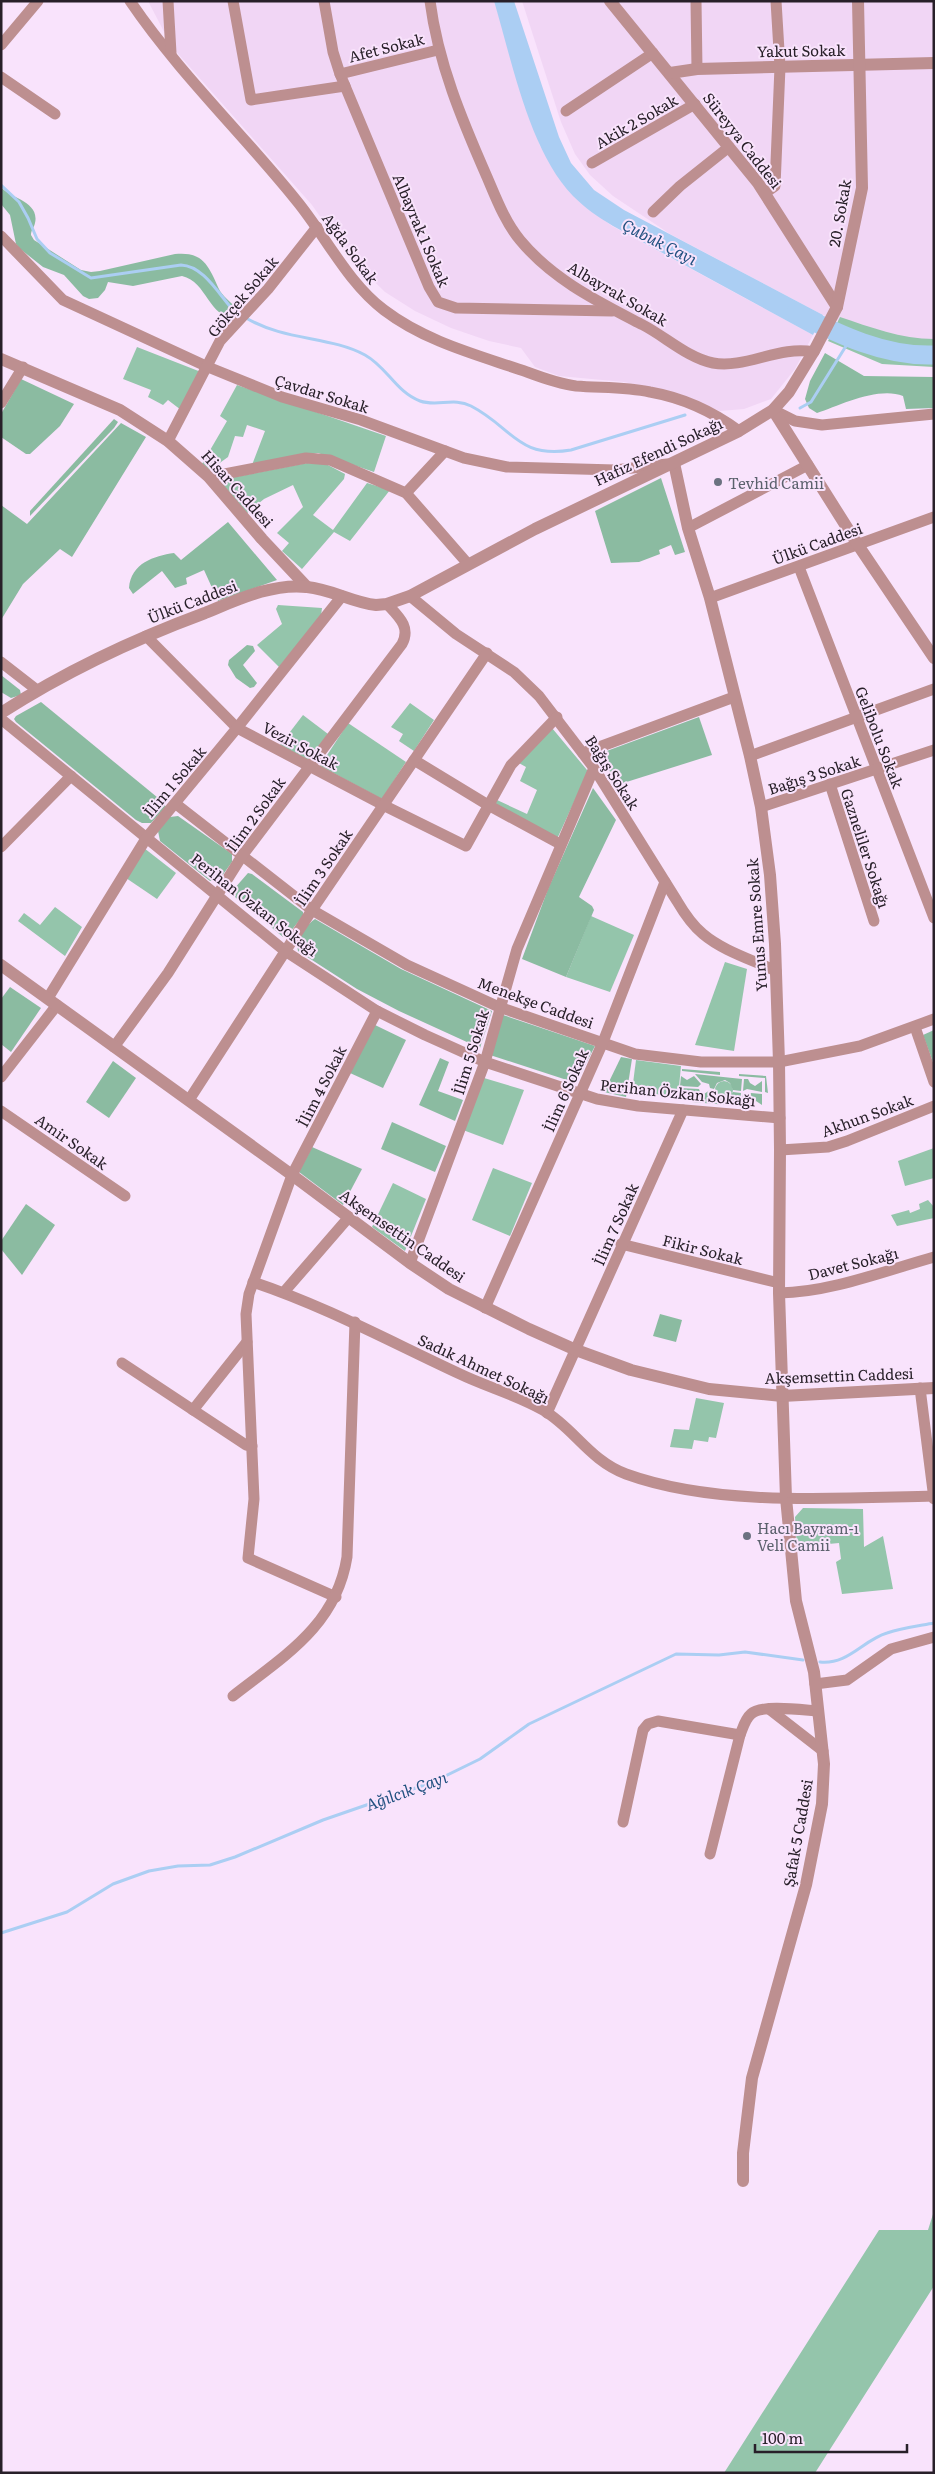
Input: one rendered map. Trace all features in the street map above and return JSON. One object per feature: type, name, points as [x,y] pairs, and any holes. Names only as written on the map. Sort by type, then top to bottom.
[{"type":"street","points":[[1,44],[38,1]]},
{"type":"street","name":"Ağda Sokak","points":[[130,1],[171,53],[317,227],[371,300],[420,332],[449,345],[564,384],[648,391],[678,399],[710,411],[739,430]]},
{"type":"street","points":[[168,1],[171,53]]},
{"type":"street","name":"Afet Sokak","points":[[233,1],[251,100],[345,86]]},
{"type":"street","name":"Albayrak 1 Sokak","points":[[324,1],[333,52],[340,74],[428,287],[438,302],[445,306],[470,309],[614,312]]},
{"type":"street","name":"Albayrak Sokak","points":[[430,1],[438,50],[444,72],[482,166],[514,232],[554,273],[614,312],[644,326],[692,354],[713,363],[743,360],[783,351],[800,349],[814,351]]},
{"type":"street","name":"Süreyya Caddesi","points":[[610,1],[695,104],[765,194],[836,308]]},
{"type":"street","points":[[696,1],[697,69]]},
{"type":"street","points":[[765,194],[776,186],[780,67],[776,1]]},
{"type":"street","name":"20. Sokak","points":[[773,410],[789,392],[814,351],[836,308],[862,188],[858,1]]},
{"type":"street","name":"Afet Sokak","points":[[340,74],[438,50]]},
{"type":"street","points":[[566,112],[653,53]]},
{"type":"street","name":"Yakut Sokak","points":[[670,73],[697,69],[934,63]]},
{"type":"street","points":[[1,76],[55,114]]},
{"type":"street","name":"Akik 2 Sokak","points":[[592,163],[695,104]]},
{"type":"street","points":[[653,212],[680,186],[729,147]]},
{"type":"street","name":"Gökçek Sokak","points":[[168,441],[208,368],[220,341],[250,310],[317,227]]},
{"type":"street","name":"Çavdar Sokak","points":[[1,236],[64,300],[208,368],[282,397],[361,420],[479,462],[519,468],[615,470],[674,463]]},
{"type":"street","name":"Hisar Caddesi","points":[[1,359],[120,410],[168,441],[209,477],[262,539],[307,587]]},
{"type":"street","points":[[1,403],[23,367]]},
{"type":"street","points":[[773,410],[795,421],[822,425],[934,414]]},
{"type":"street","points":[[773,410],[858,545],[934,658]]},
{"type":"street","name":"Hafız Efendi Sokağı","points":[[410,596],[535,529],[674,463],[739,430],[773,410]]},
{"type":"street","points":[[406,493],[445,451]]},
{"type":"street","points":[[209,477],[314,457],[330,460],[406,493],[468,564]]},
{"type":"street","name":"Yunus Emre Sokak","points":[[674,463],[688,528],[710,598],[750,756],[761,807],[770,875],[776,971],[780,1118],[779,1288],[782,1396]]},
{"type":"street","points":[[688,528],[808,465]]},
{"type":"street","name":"Ülkü Caddesi","points":[[710,598],[934,517]]},
{"type":"street","name":"Gelibolu Sokak","points":[[799,567],[855,717],[934,918]]},
{"type":"street","name":"Ülkü Caddesi","points":[[1,713],[37,690],[93,659],[146,636],[257,594],[279,588],[307,587],[368,604],[387,604],[410,596]]},
{"type":"street","name":"İlim 1 Sokak","points":[[1,1076],[52,1002],[147,837],[176,804],[342,596]]},
{"type":"street","name":"Bağış Sokak","points":[[410,596],[456,634],[514,672],[557,717],[594,768],[690,921],[704,935],[716,943],[776,971]]},
{"type":"street","name":"İlim 2 Sokak","points":[[114,1047],[168,974],[242,856],[406,637],[406,629],[402,620],[387,604]]},
{"type":"street","name":"Vezir Sokak","points":[[146,636],[237,728],[383,805],[466,846],[488,805]]},
{"type":"street","name":"İlim 3 Sokak","points":[[189,1100],[312,910],[487,653]]},
{"type":"street","points":[[1,662],[37,690]]},
{"type":"street","points":[[750,756],[934,689]]},
{"type":"street","points":[[584,753],[734,697]]},
{"type":"street","points":[[488,805],[511,765],[557,717]]},
{"type":"street","name":"Perihan Özkan Sokağı","points":[[1,719],[285,951],[377,1010],[425,1035],[485,1062],[579,1094],[610,1102],[780,1118]]},
{"type":"street","name":"Bağış 3 Sokak","points":[[761,807],[934,750]]},
{"type":"street","points":[[414,760],[488,805],[560,844]]},
{"type":"street","name":"İlim 5 Sokak","points":[[410,1262],[485,1062],[499,1007],[517,949],[560,844],[594,768]]},
{"type":"street","points":[[1,847],[71,776]]},
{"type":"street","name":"Gazneliler Sokağı","points":[[830,784],[874,921]]},
{"type":"street","name":"Menekşe Caddesi","points":[[176,804],[312,910],[407,965],[499,1007],[635,1054],[673,1060],[778,1062],[860,1046],[934,1019]]},
{"type":"street","name":"İlim 6 Sokak","points":[[485,1308],[603,1042],[665,882]]},
{"type":"street","name":"Akşemsettin Caddesi","points":[[1,965],[449,1289],[485,1308],[576,1350],[631,1370],[709,1389],[782,1396],[934,1388]]},
{"type":"street","name":"İlim 4 Sokak","points":[[336,1597],[248,1558],[254,1499],[246,1314],[249,1294],[292,1175],[377,1010]]},
{"type":"street","points":[[915,1027],[934,1082]]},
{"type":"street","name":"Akhun Sokak","points":[[780,1150],[828,1147],[847,1142],[934,1106]]},
{"type":"street","name":"İlim 7 Sokak","points":[[547,1413],[621,1244],[683,1110]]},
{"type":"street","name":"Amir Sokak","points":[[1,1111],[125,1196]]},
{"type":"street","points":[[284,1292],[349,1217]]},
{"type":"street","name":"Fikir Sokak","points":[[621,1244],[779,1288]]},
{"type":"street","name":"Davet Sokağı","points":[[779,1288],[794,1292],[843,1282],[934,1257]]},
{"type":"street","name":"Sadık Ahmet Sokağı","points":[[253,1282],[284,1292],[354,1322],[466,1377],[547,1413],[596,1457],[625,1473],[680,1488],[786,1498],[934,1497]]},
{"type":"street","points":[[233,1696],[308,1636],[323,1619],[336,1597],[347,1556],[354,1322]]},
{"type":"street","points":[[193,1410],[247,1342]]},
{"type":"street","points":[[122,1363],[246,1445],[252,1446]]},
{"type":"street","points":[[920,1388],[934,1497]]},
{"type":"street","name":"Şafak 5 Caddesi","points":[[743,2181],[742,2153],[752,2078],[806,1885],[822,1804],[824,1774],[810,1653],[796,1601],[786,1498],[782,1396]]},
{"type":"street","points":[[815,1684],[847,1680],[891,1649],[934,1636]]},
{"type":"street","points":[[769,1709],[822,1751]]},
{"type":"street","points":[[710,1854],[740,1735],[752,1713],[769,1709],[817,1710]]},
{"type":"street","points":[[623,1822],[643,1730],[648,1724],[658,1721],[740,1735]]},
{"type":"shaded area","points":[[148,1],[494,1],[540,146],[563,184],[582,204],[612,226],[813,335],[795,369],[771,399],[744,409],[720,411],[653,388],[624,382],[559,376],[535,367],[521,348],[489,341],[451,328],[415,311],[385,292],[348,256],[312,205],[172,47]]},
{"type":"shaded area","points":[[522,1],[934,1],[934,344],[864,331],[823,315],[670,234],[613,196],[590,175],[575,154],[561,122]]},
{"type":"green space","points":[[1,187],[29,205],[33,210],[35,223],[31,235],[34,240],[81,270],[100,271],[175,254],[193,255],[200,258],[209,268],[222,294],[239,312],[237,318],[227,317],[220,313],[197,285],[182,276],[133,286],[108,282],[105,290],[98,298],[89,299],[83,296],[64,275],[43,267],[19,248],[16,244],[10,215],[1,204]]},
{"type":"green space","points":[[840,317],[898,335],[934,339],[934,367],[882,364],[828,341]]},
{"type":"green space","points":[[137,347],[201,372],[181,410],[168,400],[163,405],[148,397],[151,390],[123,379]]},
{"type":"green space","points":[[825,353],[864,376],[934,377],[934,408],[906,409],[903,396],[883,393],[848,401],[817,413],[809,408],[805,399],[810,381]]},
{"type":"green space","points":[[21,379],[74,404],[60,426],[30,454],[26,454],[1,437],[1,414]]},
{"type":"green space","points":[[237,385],[386,436],[374,472],[318,453],[252,465],[265,431],[247,425],[243,437],[235,436],[228,457],[210,470],[202,464],[227,421],[220,416]]},
{"type":"green space","points":[[114,419],[118,422],[114,428],[30,516],[30,511]]},
{"type":"green space","points":[[121,423],[146,437],[72,557],[60,549],[23,584],[1,620],[1,505],[27,524]]},
{"type":"green space","points":[[307,463],[326,464],[345,474],[344,479],[313,515],[333,530],[367,483],[390,490],[350,541],[334,532],[302,569],[282,551],[289,543],[277,533],[303,507],[293,485],[264,499],[246,514],[222,484],[230,478]]},
{"type":"green space","points":[[661,478],[685,552],[675,555],[671,545],[659,550],[660,554],[639,562],[611,563],[595,511]]},
{"type":"green space","points":[[228,522],[277,580],[218,601],[204,570],[186,578],[187,584],[175,588],[162,571],[133,594],[129,588],[131,579],[134,572],[145,562],[159,556],[174,553],[181,560]]},
{"type":"green space","points":[[278,605],[322,608],[321,616],[279,667],[257,645],[282,624],[276,609]]},
{"type":"green space","points":[[247,645],[253,646],[255,651],[243,665],[257,683],[254,687],[250,688],[236,678],[228,665],[229,660]]},
{"type":"green space","points":[[1,675],[20,690],[21,695],[11,698],[1,692]]},
{"type":"green space","points":[[41,702],[163,802],[166,807],[151,823],[142,823],[136,820],[16,722],[14,719],[16,716]]},
{"type":"green space","points":[[410,703],[434,720],[414,751],[399,741],[403,734],[391,727]]},
{"type":"green space","points":[[303,715],[328,734],[308,761],[280,745]]},
{"type":"green space","points":[[699,717],[712,755],[617,785],[601,755],[604,752]]},
{"type":"green space","points":[[348,723],[406,762],[382,799],[320,766]]},
{"type":"green space","points":[[552,728],[587,770],[587,774],[557,839],[494,806],[497,800],[527,814],[537,790],[520,781],[526,767],[517,762]]},
{"type":"green space","points":[[593,788],[616,820],[579,897],[592,906],[594,910],[566,977],[522,959],[548,889]]},
{"type":"green space","points":[[178,816],[232,854],[232,862],[219,880],[210,881],[160,841],[158,831],[170,817]]},
{"type":"green space","points":[[144,848],[176,873],[157,899],[126,878]]},
{"type":"green space","points":[[248,873],[303,912],[303,916],[286,937],[283,937],[235,897],[234,889]]},
{"type":"green space","points":[[55,907],[82,927],[65,956],[18,921],[24,913],[40,925]]},
{"type":"green space","points":[[591,916],[634,935],[610,992],[566,977]]},
{"type":"green space","points":[[315,919],[401,969],[492,1011],[480,1048],[399,1011],[357,989],[298,951],[298,942],[302,933]]},
{"type":"green space","points":[[725,962],[747,969],[734,1051],[695,1045]]},
{"type":"green space","points":[[10,987],[41,1008],[11,1052],[1,1044],[1,999]]},
{"type":"green space","points":[[503,1015],[595,1046],[576,1083],[490,1055]]},
{"type":"green space","points":[[375,1025],[406,1040],[383,1088],[350,1073]]},
{"type":"green space","points":[[934,1030],[934,1065],[923,1035]]},
{"type":"green space","points":[[621,1057],[632,1059],[626,1097],[604,1092]]},
{"type":"green space","points":[[440,1058],[449,1062],[438,1091],[463,1100],[455,1121],[419,1105]]},
{"type":"green space","points":[[636,1060],[681,1066],[678,1097],[632,1091]]},
{"type":"green space","points":[[113,1061],[136,1078],[109,1118],[86,1102]]},
{"type":"green space","points":[[682,1069],[720,1072],[720,1075],[682,1071]]},
{"type":"green space","points":[[695,1074],[742,1079],[741,1091],[733,1090],[730,1083],[725,1080],[717,1083],[714,1089],[710,1088],[709,1084],[702,1082]]},
{"type":"green space","points":[[739,1074],[766,1076],[768,1093],[765,1092],[765,1078],[739,1076]]},
{"type":"green space","points":[[681,1076],[687,1080],[694,1076],[701,1084],[698,1087],[680,1086]]},
{"type":"green space","points":[[484,1078],[524,1090],[503,1145],[463,1130]]},
{"type":"green space","points":[[744,1079],[748,1079],[755,1086],[762,1081],[762,1092],[747,1089],[743,1091]]},
{"type":"green space","points":[[720,1081],[728,1081],[733,1086],[731,1097],[720,1099],[715,1094],[715,1086]]},
{"type":"green space","points":[[680,1088],[699,1089],[700,1092],[691,1100],[688,1095],[679,1093]]},
{"type":"green space","points":[[710,1090],[714,1090],[717,1097],[724,1099],[730,1097],[733,1092],[741,1093],[740,1106],[692,1102]]},
{"type":"green space","points":[[743,1093],[747,1096],[751,1093],[762,1094],[762,1105],[756,1101],[749,1107],[742,1106]]},
{"type":"green space","points":[[392,1122],[446,1146],[435,1172],[381,1149]]},
{"type":"green space","points":[[312,1147],[362,1169],[343,1205],[299,1172]]},
{"type":"green space","points":[[934,1148],[934,1178],[905,1186],[898,1161]]},
{"type":"green space","points":[[493,1168],[532,1183],[510,1236],[472,1220]]},
{"type":"green space","points":[[393,1183],[426,1199],[405,1251],[372,1227]]},
{"type":"green space","points":[[928,1200],[934,1207],[934,1218],[897,1226],[891,1215],[909,1210],[910,1213],[920,1209],[919,1204]]},
{"type":"green space","points":[[26,1204],[55,1225],[22,1275],[1,1249],[1,1241]]},
{"type":"green space","points":[[660,1314],[682,1320],[676,1342],[653,1336]]},
{"type":"green space","points":[[696,1398],[724,1403],[716,1438],[709,1437],[708,1442],[694,1440],[692,1449],[670,1447],[674,1429],[689,1430]]},
{"type":"green space","points":[[803,1508],[863,1509],[864,1547],[883,1536],[893,1589],[842,1594],[836,1562],[841,1559],[839,1543],[797,1547],[795,1517]]},
{"type":"green space","points":[[934,2211],[934,2286],[815,2473],[724,2473],[879,2230],[928,2230]]},
{"type":"water","points":[[494,1],[514,1],[559,137],[571,163],[594,190],[624,210],[823,315],[813,335],[613,226],[573,196],[558,177],[533,130],[515,77]]},
{"type":"waterway","points":[[1,185],[19,202],[37,239],[50,253],[91,278],[181,265],[197,270],[210,282],[234,311],[241,315]]},
{"type":"waterway","name":"Çubuk Çayı","points":[[796,313],[862,343],[898,352],[934,355]]},
{"type":"waterway","points":[[246,318],[276,331],[337,344],[365,355],[380,366],[404,392],[412,397],[426,403],[465,403],[485,414],[527,446],[539,450],[553,452],[571,450],[685,415]]},
{"type":"waterway","points":[[800,408],[811,402],[851,338]]},
{"type":"waterway","name":"Ağılcık Çayı","points":[[820,1662],[839,1660],[878,1636],[904,1628],[934,1623]]},
{"type":"waterway","name":"Ağılcık Çayı","points":[[1,1933],[67,1912],[113,1884],[149,1871],[178,1866],[210,1865],[235,1857],[323,1820],[433,1782],[480,1759],[529,1724],[676,1654],[719,1655],[745,1652],[803,1660]]},
{"type":"place","name":"Tevhid Camii","points":[[718,482]]},
{"type":"place","name":"Hacı Bayram-ı Veli Camii","points":[[747,1536]]}]
